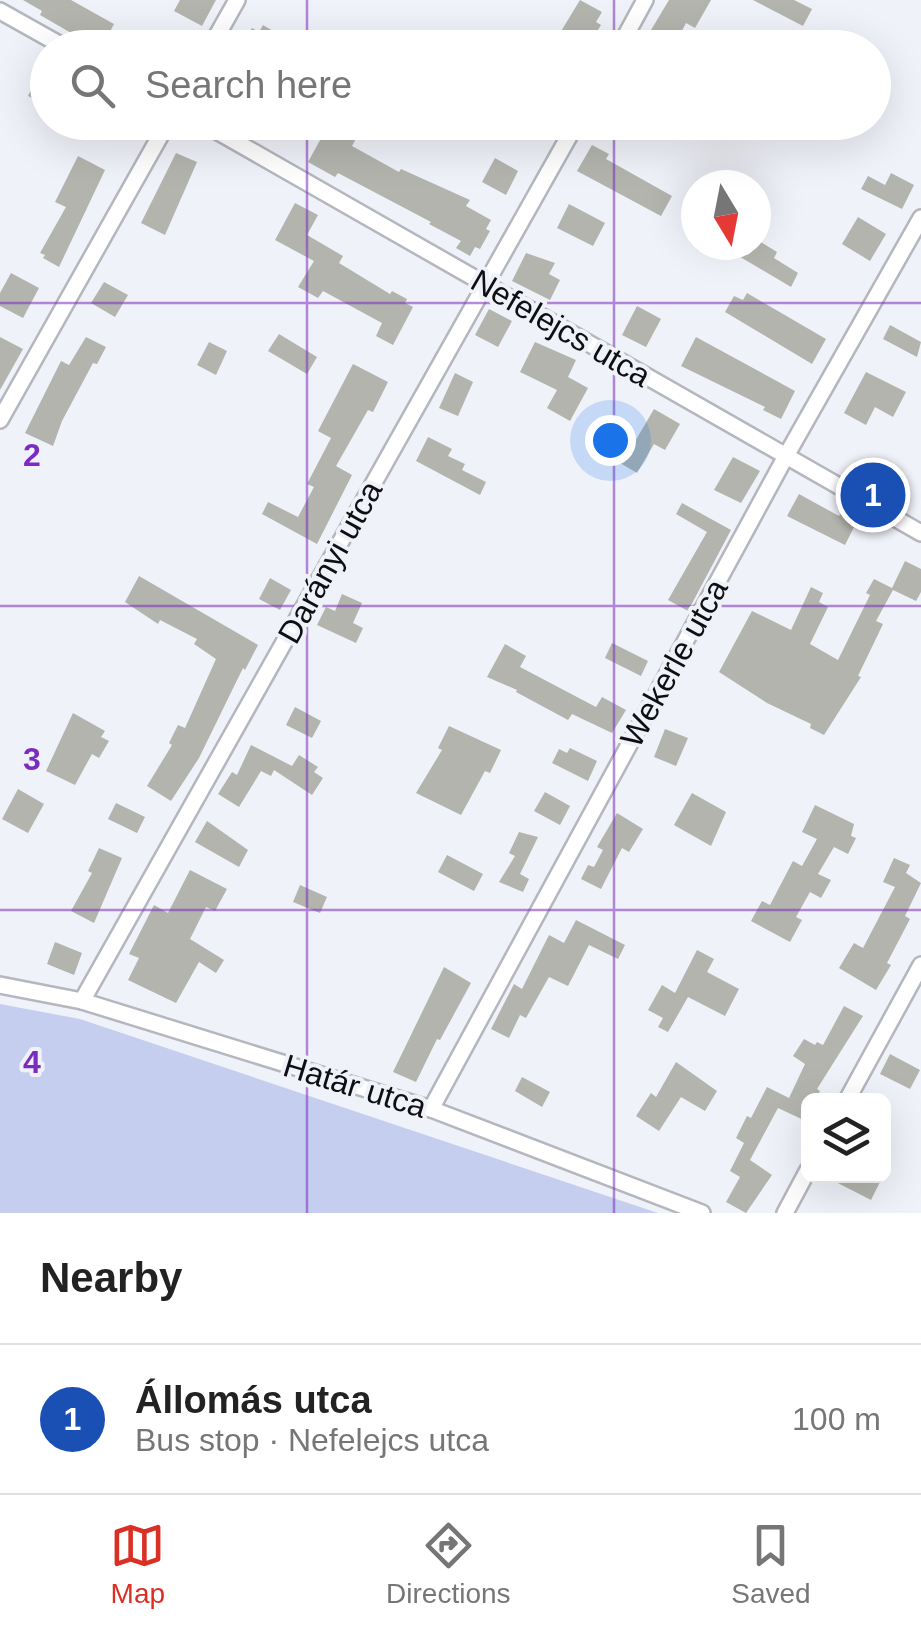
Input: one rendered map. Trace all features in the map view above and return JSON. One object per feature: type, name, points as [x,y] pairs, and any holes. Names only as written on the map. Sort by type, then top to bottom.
[{"type":"street","points":[[220,30],[237,0]]},
{"type":"street","points":[[628,30],[645,0]]},
{"type":"street","points":[[0,11],[34,30]]},
{"type":"street","points":[[0,420],[158,140]]},
{"type":"street","name":"Nefelejcs utca","points":[[232,140],[921,533]]},
{"type":"street","name":"Darányi utca","points":[[82,1001],[567,140]]},
{"type":"street","name":"Wekerle utca","points":[[431,1109],[786,456],[921,218]]},
{"type":"street","points":[[851,1093],[921,965]]},
{"type":"street","name":"Határ utca","points":[[0,985],[82,1001],[431,1109],[702,1213]]},
{"type":"street","points":[[785,1213],[801,1183]]},
{"type":"shaded area","points":[[0,1004],[80,1019],[658,1213],[0,1213]]},
{"type":"building","points":[[23,0],[71,0],[114,24],[111,30],[66,30],[40,15],[42,11]]},
{"type":"building","points":[[180,0],[216,0],[202,26],[174,11]]},
{"type":"building","points":[[580,0],[602,12],[596,22],[601,25],[598,30],[562,30]]},
{"type":"building","points":[[669,0],[711,0],[695,28],[686,23],[682,30],[651,30]]},
{"type":"building","points":[[753,0],[794,0],[812,9],[803,26]]},
{"type":"building","points":[[320,140],[355,140],[352,146],[399,172],[401,169],[470,200],[466,206],[491,220],[486,229],[490,231],[480,249],[475,247],[470,256],[456,248],[461,241],[431,222],[338,173],[335,177],[308,162]]},
{"type":"building","points":[[592,145],[609,154],[606,159],[672,196],[661,216],[577,171]]},
{"type":"building","points":[[176,153],[197,162],[165,235],[141,223]]},
{"type":"building","points":[[78,156],[105,170],[59,267],[40,253],[66,207],[55,202]]},
{"type":"building","points":[[495,158],[518,171],[506,195],[482,182]]},
{"type":"building","points":[[891,173],[914,185],[902,209],[861,189],[868,176],[885,185]]},
{"type":"building","points":[[295,203],[318,215],[307,235],[343,256],[339,263],[390,294],[392,291],[407,299],[405,303],[413,307],[393,345],[376,336],[382,323],[323,291],[318,298],[298,287],[314,261],[275,240]]},
{"type":"building","points":[[569,204],[605,223],[593,246],[557,228]]},
{"type":"building","points":[[858,217],[886,234],[870,261],[842,244]]},
{"type":"building","points":[[771,248],[777,252],[774,258],[798,273],[791,287],[745,260],[771,260]]},
{"type":"building","points":[[526,253],[555,263],[549,274],[560,280],[550,300],[512,281]]},
{"type":"building","points":[[11,273],[39,288],[23,318],[0,306],[0,293]]},
{"type":"building","points":[[104,282],[128,295],[115,317],[91,303]]},
{"type":"building","points":[[747,293],[826,339],[812,364],[725,312],[734,296],[743,300]]},
{"type":"building","points":[[637,306],[661,319],[646,347],[622,335]]},
{"type":"building","points":[[489,309],[512,321],[498,347],[475,335]]},
{"type":"building","points":[[890,325],[921,342],[917,357],[883,339]]},
{"type":"building","points":[[279,334],[317,357],[307,374],[268,351]]},
{"type":"building","points":[[0,337],[23,349],[0,390]]},
{"type":"building","points":[[86,337],[106,347],[97,364],[93,363],[53,446],[25,433],[61,361],[69,365]]},
{"type":"building","points":[[696,337],[795,391],[781,419],[763,410],[765,407],[681,366]]},
{"type":"building","points":[[209,342],[227,351],[216,375],[197,365]]},
{"type":"building","points":[[535,342],[576,360],[568,377],[588,388],[570,421],[547,408],[557,390],[520,372]]},
{"type":"building","points":[[353,364],[388,382],[373,412],[368,410],[336,466],[352,475],[317,544],[262,514],[268,502],[298,517],[314,487],[307,484],[331,438],[318,431]]},
{"type":"building","points":[[866,372],[906,392],[893,417],[875,407],[866,425],[844,413]]},
{"type":"building","points":[[455,373],[473,382],[458,416],[439,408]]},
{"type":"building","points":[[654,409],[680,424],[665,450],[654,444],[637,473],[610,457],[618,444],[630,450]]},
{"type":"building","points":[[428,437],[452,449],[448,456],[465,464],[462,470],[486,482],[480,495],[416,461]]},
{"type":"building","points":[[733,457],[760,471],[741,503],[714,490]]},
{"type":"building","points":[[799,494],[839,516],[841,513],[857,521],[845,545],[787,516]]},
{"type":"building","points":[[682,503],[731,530],[688,611],[668,600],[707,532],[676,514]]},
{"type":"building","points":[[905,561],[921,569],[921,592],[916,601],[893,590],[876,621],[883,624],[858,676],[861,677],[824,735],[719,672],[752,611],[791,630],[811,587],[823,593],[819,602],[828,607],[810,644],[838,660],[874,579],[892,588]]},
{"type":"building","points":[[139,576],[258,645],[199,758],[171,801],[147,786],[172,745],[169,743],[178,725],[185,728],[216,659],[194,644],[197,639],[160,620],[158,624],[125,602]]},
{"type":"building","points":[[270,578],[291,590],[280,610],[259,599]]},
{"type":"building","points":[[342,594],[362,603],[353,623],[363,628],[356,643],[317,625],[326,607],[335,611]]},
{"type":"building","points":[[612,643],[648,661],[641,676],[605,658]]},
{"type":"building","points":[[505,644],[526,656],[520,667],[596,707],[602,697],[626,710],[612,733],[572,714],[568,720],[487,677]]},
{"type":"building","points":[[295,707],[321,721],[312,738],[286,725]]},
{"type":"building","points":[[73,713],[105,731],[101,737],[109,741],[99,758],[92,754],[75,785],[46,771]]},
{"type":"building","points":[[449,726],[501,750],[461,815],[416,793],[442,750],[438,748]]},
{"type":"building","points":[[665,729],[688,738],[676,766],[654,757]]},
{"type":"building","points":[[251,745],[292,766],[299,755],[318,767],[314,772],[323,778],[312,795],[274,770],[271,776],[261,771],[239,807],[218,794],[232,772],[237,775]]},
{"type":"building","points":[[570,748],[597,761],[588,781],[552,763],[559,749],[567,753]]},
{"type":"building","points":[[18,789],[44,804],[28,833],[2,819]]},
{"type":"building","points":[[545,792],[570,806],[560,825],[534,811]]},
{"type":"building","points":[[692,793],[726,812],[711,846],[674,825]]},
{"type":"building","points":[[116,803],[145,817],[137,833],[108,819]]},
{"type":"building","points":[[815,805],[854,824],[851,836],[856,838],[848,854],[834,847],[818,874],[831,880],[821,898],[810,892],[796,917],[802,920],[790,942],[751,921],[762,901],[770,905],[793,861],[802,866],[817,839],[802,832]]},
{"type":"building","points":[[617,813],[643,829],[629,852],[622,848],[601,889],[581,879],[588,865],[594,867],[603,850],[597,847]]},
{"type":"building","points":[[207,821],[248,850],[239,867],[195,842]]},
{"type":"building","points":[[519,832],[538,837],[520,874],[529,879],[523,892],[499,882],[515,856],[509,853]]},
{"type":"building","points":[[99,848],[122,858],[94,923],[71,911],[92,873],[88,871]]},
{"type":"building","points":[[447,855],[483,874],[474,891],[438,872]]},
{"type":"building","points":[[894,858],[910,865],[906,873],[921,883],[905,916],[910,919],[887,963],[891,965],[876,990],[839,968],[854,943],[863,948],[895,887],[883,882]]},
{"type":"building","points":[[190,870],[227,889],[215,911],[206,907],[190,939],[224,960],[216,973],[199,962],[176,1003],[128,980],[139,958],[129,954],[154,905],[168,913]]},
{"type":"building","points":[[300,885],[327,897],[320,913],[293,902]]},
{"type":"building","points":[[576,920],[625,945],[618,959],[589,945],[568,986],[549,977],[526,1018],[520,1015],[509,1038],[491,1029],[514,984],[522,989],[549,935],[564,943]]},
{"type":"building","points":[[55,942],[82,953],[74,975],[47,964]]},
{"type":"building","points":[[697,950],[714,959],[707,972],[739,989],[725,1016],[688,997],[668,1032],[658,1027],[663,1018],[648,1010],[662,985],[675,993]]},
{"type":"building","points":[[444,967],[471,983],[416,1082],[393,1072]]},
{"type":"building","points":[[844,1006],[863,1016],[817,1089],[819,1093],[801,1093],[801,1119],[778,1108],[750,1160],[772,1175],[746,1213],[726,1202],[740,1177],[730,1171],[744,1143],[736,1138],[767,1087],[789,1098],[805,1064],[793,1056],[804,1039],[823,1045]]},
{"type":"building","points":[[890,1054],[920,1070],[910,1089],[880,1074]]},
{"type":"building","points":[[676,1062],[717,1091],[705,1111],[681,1097],[659,1131],[636,1116],[651,1093],[656,1097]]},
{"type":"building","points":[[522,1077],[550,1092],[542,1107],[515,1091]]},
{"type":"building","points":[[838,1183],[880,1183],[871,1200]]},
{"type":"place","name":"Állomás utca","points":[[873,495]]}]
